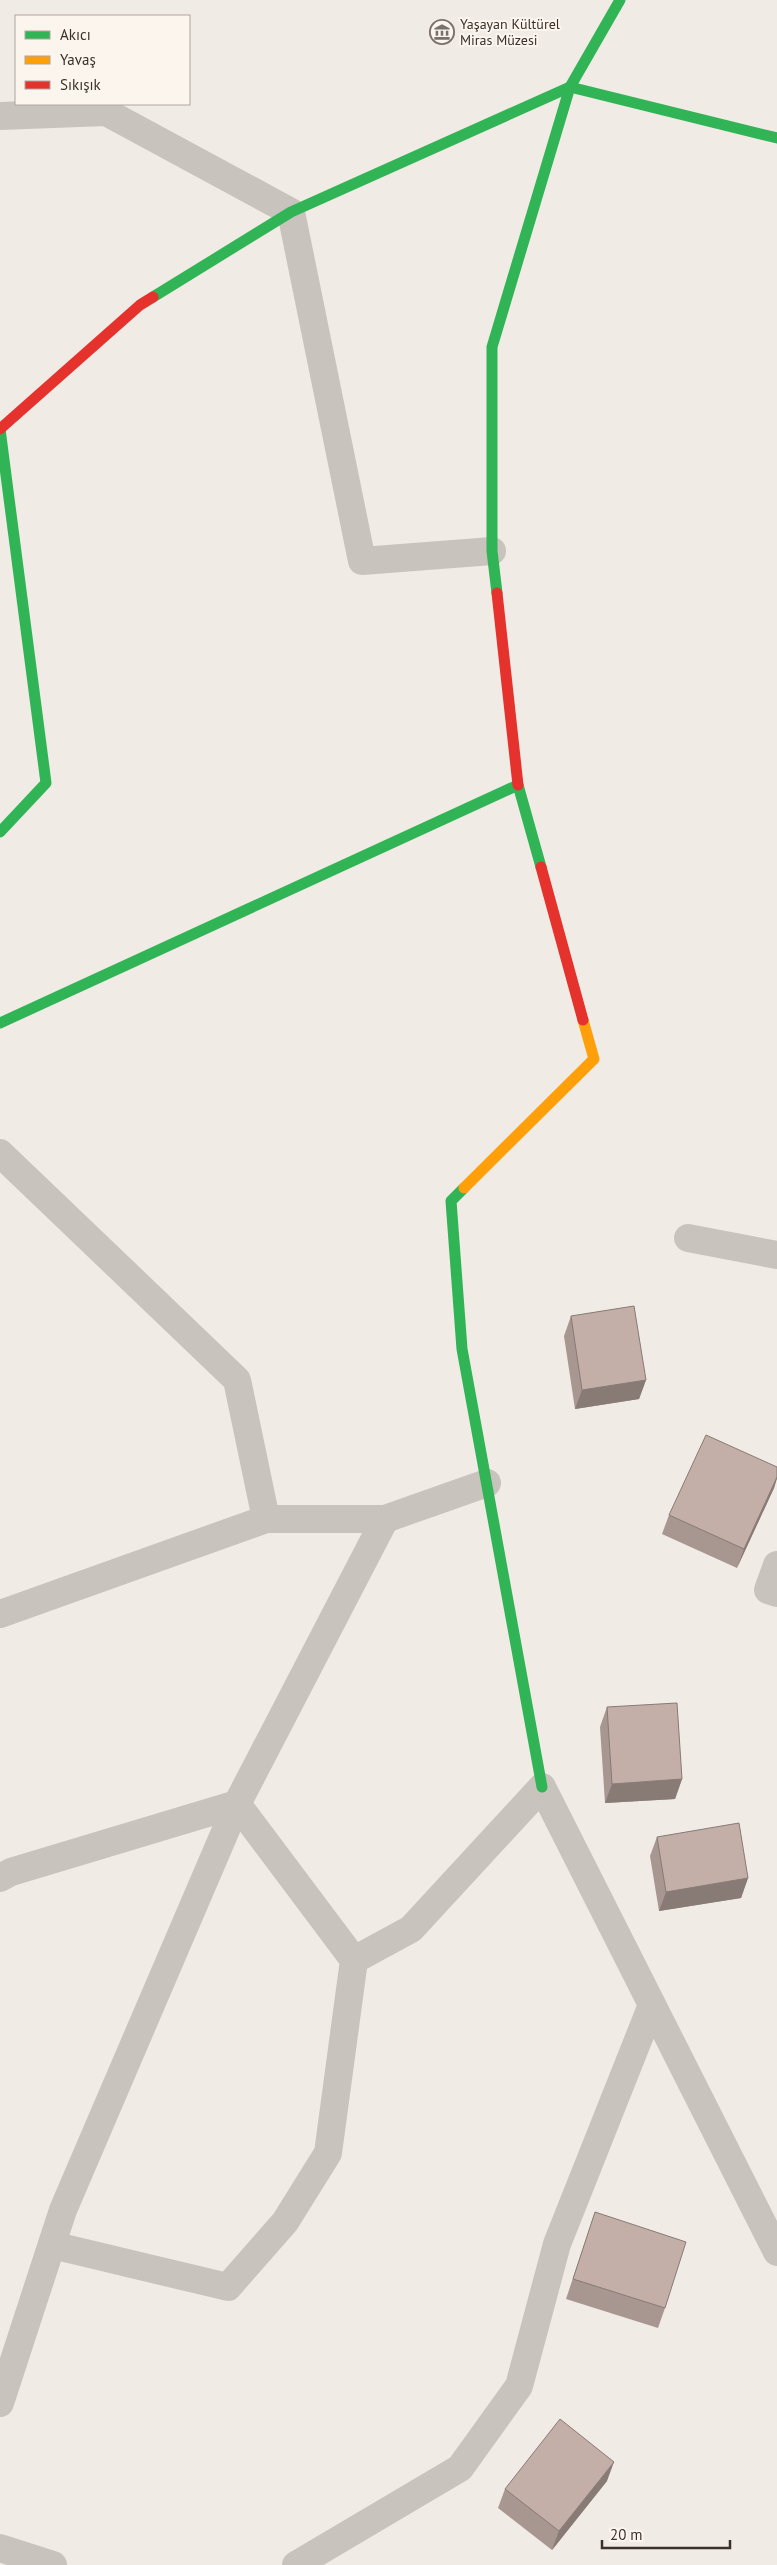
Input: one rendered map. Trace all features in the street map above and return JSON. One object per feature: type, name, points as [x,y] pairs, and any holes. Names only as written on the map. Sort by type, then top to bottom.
[{"type":"street","points":[[620,0],[570,87],[492,347],[492,551],[518,786],[594,1059],[451,1200],[462,1349],[542,1787],[777,2252]]},
{"type":"street","points":[[0,832],[46,783],[0,428],[140,305],[291,212],[570,87],[777,138]]},
{"type":"street","points":[[0,116],[106,112],[291,212]]},
{"type":"street","points":[[291,212],[362,561],[492,551]]},
{"type":"street","points":[[0,1023],[518,786]]},
{"type":"street","points":[[0,1153],[237,1380],[266,1520]]},
{"type":"street","points":[[688,1238],[777,1255]]},
{"type":"street","points":[[0,1614],[266,1520],[385,1520],[487,1483]]},
{"type":"street","points":[[0,2403],[63,2210],[237,1804],[385,1520]]},
{"type":"street","points":[[777,1565],[768,1590],[777,1593]]},
{"type":"street","points":[[354,1960],[411,1929],[542,1787]]},
{"type":"street","points":[[0,1878],[12,1872],[237,1804]]},
{"type":"street","points":[[52,2245],[228,2287],[285,2222],[328,2153],[354,1960],[237,1804]]},
{"type":"street","points":[[296,2565],[460,2468],[519,2386],[557,2244],[652,2004]]},
{"type":"street","points":[[0,2548],[53,2565]]},
{"type":"building","points":[[634,1306],[646,1380],[582,1390],[571,1316]]},
{"type":"building","points":[[706,1435],[777,1467],[777,1477],[744,1549],[669,1515]]},
{"type":"building","points":[[677,1703],[682,1779],[612,1784],[607,1707]]},
{"type":"building","points":[[739,1823],[748,1878],[666,1892],[657,1837]]},
{"type":"building","points":[[595,2212],[686,2242],[665,2308],[573,2279]]},
{"type":"building","points":[[560,2419],[614,2462],[559,2531],[505,2489]]},
{"type":"traffic: fast","points":[[497,593],[492,551],[492,347],[570,87],[620,0]]},
{"type":"traffic: fast","points":[[153,297],[291,212],[570,87],[777,138]]},
{"type":"traffic: fast","points":[[0,429],[46,783],[0,832]]},
{"type":"traffic: fast","points":[[0,1023],[518,785],[541,867]]},
{"type":"traffic: fast","points":[[464,1188],[451,1201],[462,1349],[542,1787]]},
{"type":"traffic: slow","points":[[464,1188],[594,1059],[583,1020]]},
{"type":"traffic: jam","points":[[0,429],[140,305],[153,297]]},
{"type":"traffic: jam","points":[[497,593],[518,785]]},
{"type":"traffic: jam","points":[[541,867],[583,1020]]},
{"type":"place","name":"Yaşayan Kültürel Miras Müzesi","points":[[442,32]]}]
